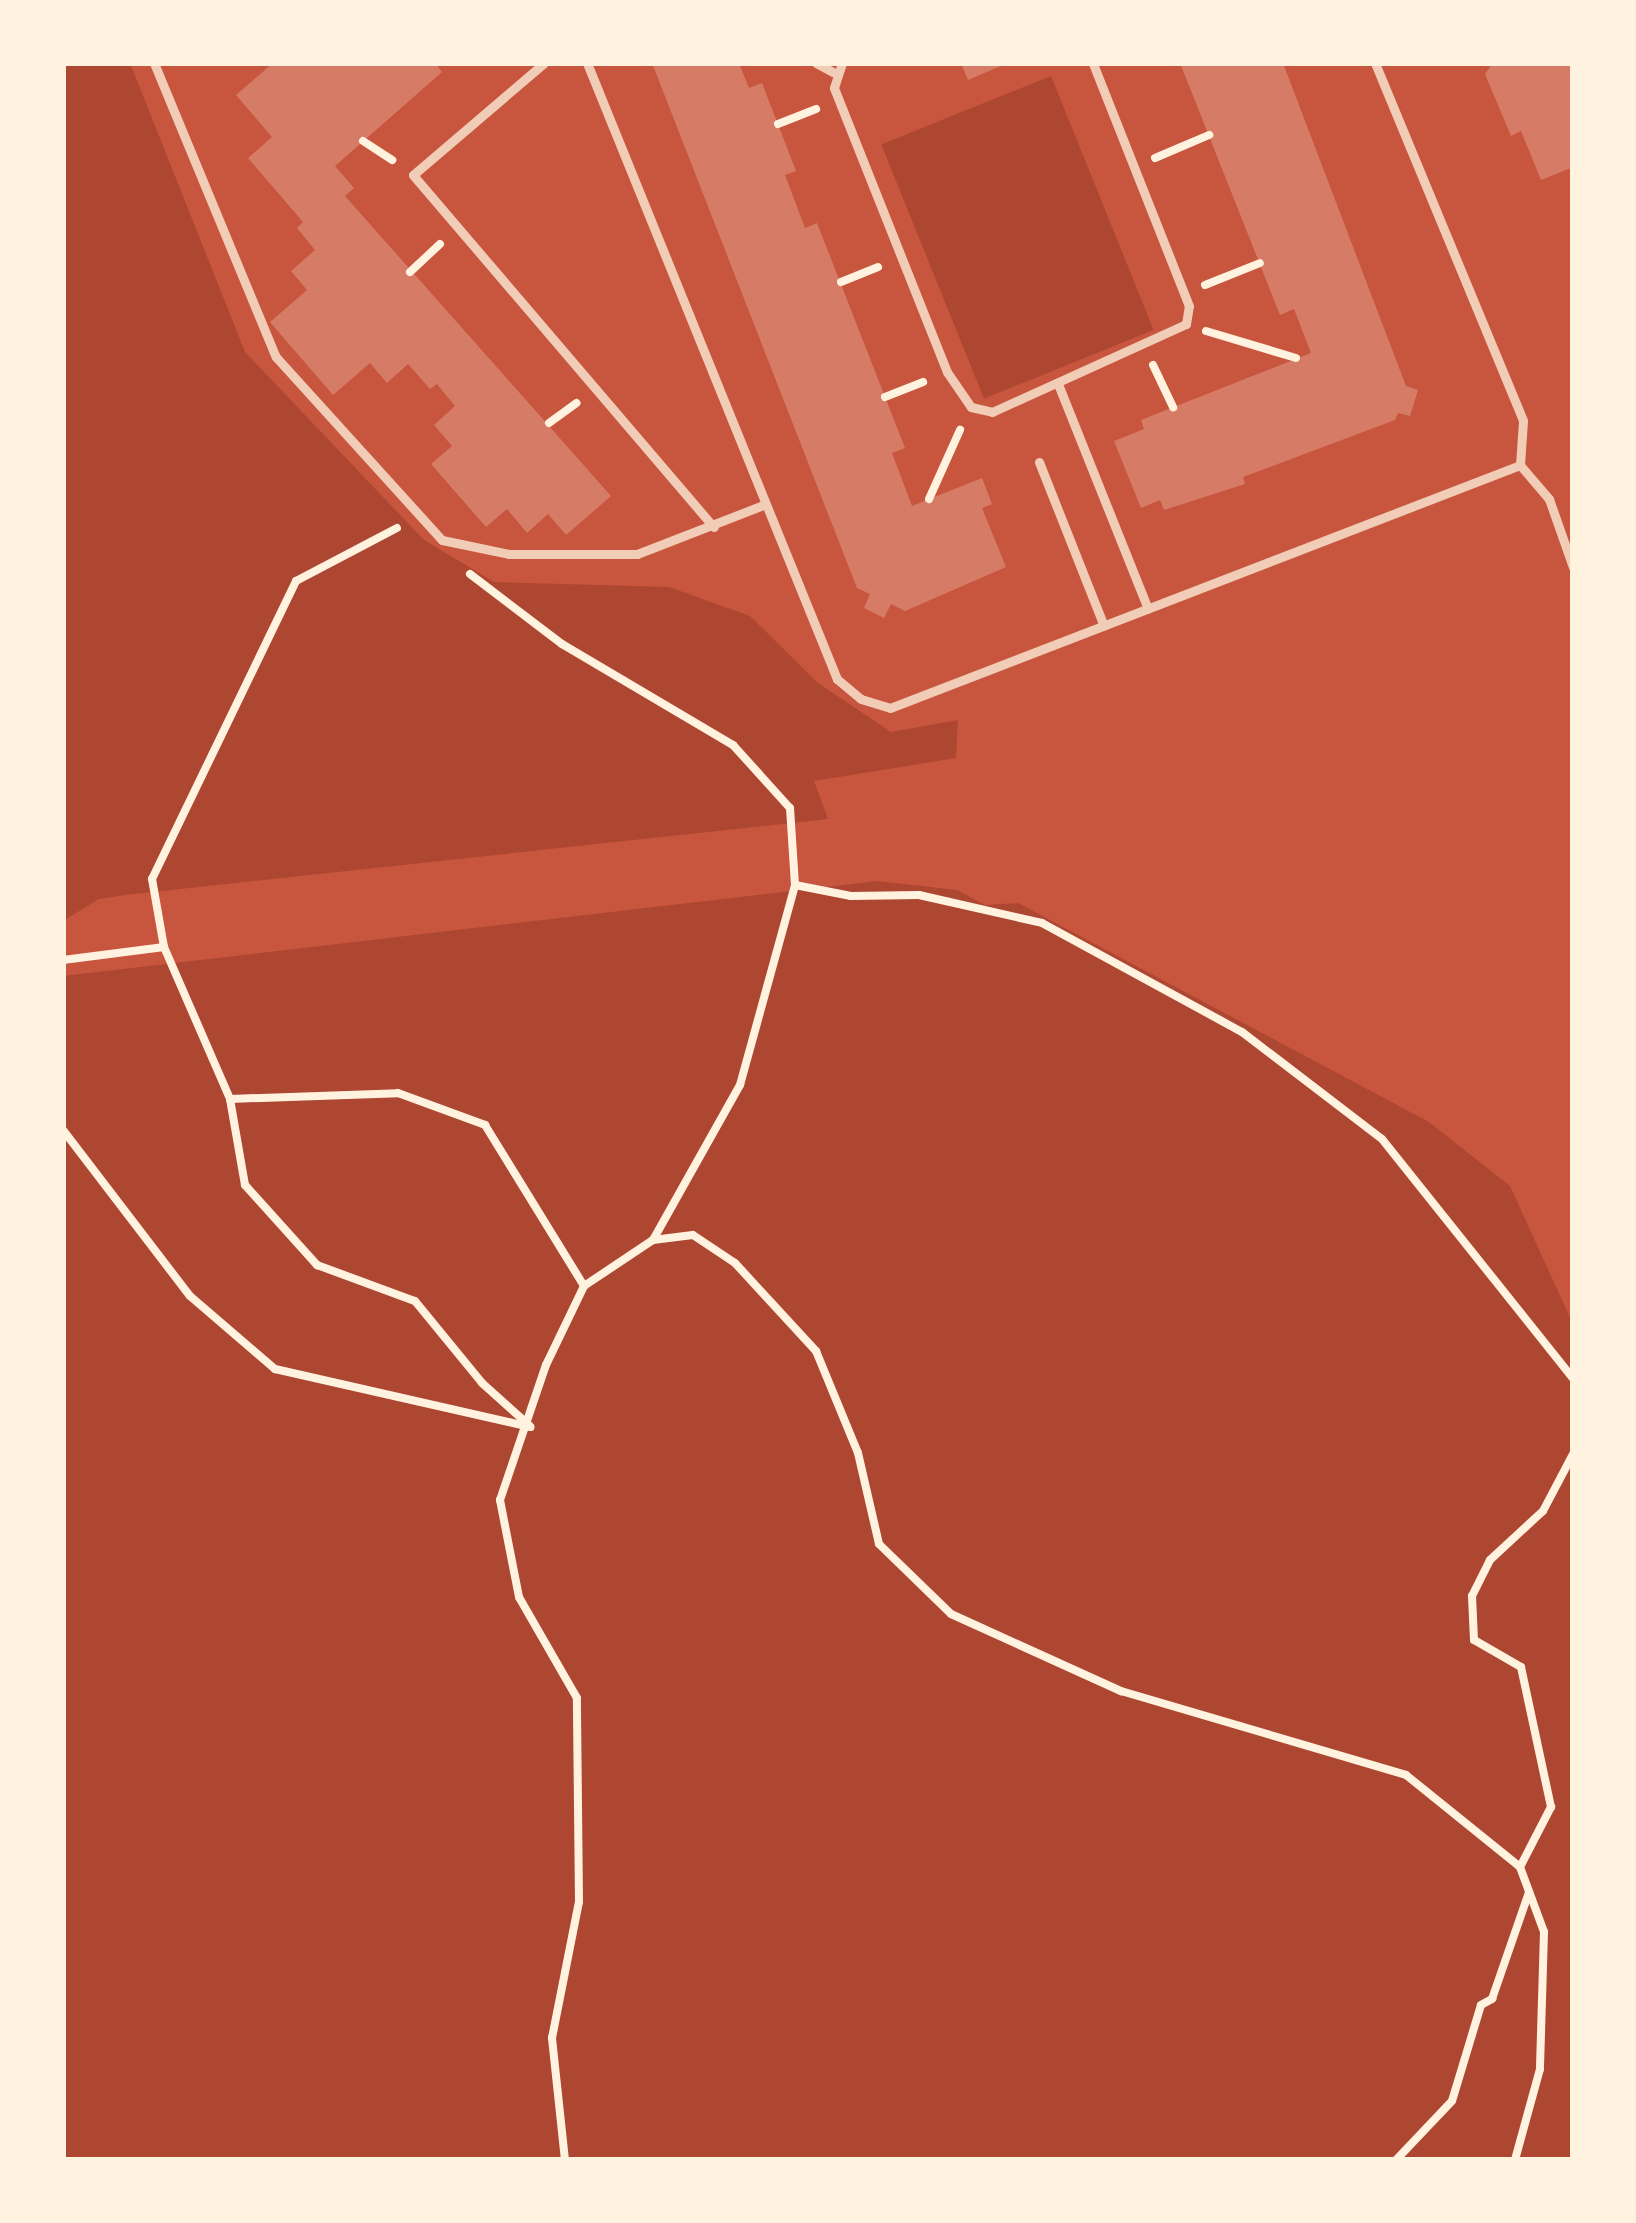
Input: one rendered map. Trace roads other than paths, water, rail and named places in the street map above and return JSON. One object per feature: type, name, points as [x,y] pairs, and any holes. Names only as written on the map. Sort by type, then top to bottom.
[{"type":"lane","points":[[154,63],[276,357],[442,540],[508,554],[617,555],[714,527],[766,504]]},
{"type":"lane","points":[[544,63],[413,175],[714,527]]},
{"type":"lane","points":[[587,63],[837,679],[861,699],[890,708],[1520,465]]},
{"type":"lane","points":[[816,63],[833,72]]},
{"type":"lane","points":[[833,72],[842,63]]},
{"type":"lane","points":[[833,72],[838,100],[946,372],[971,407],[992,412],[1145,348],[1186,324],[1185,294],[1093,63]]},
{"type":"lane","points":[[1375,63],[1523,421],[1520,465],[1549,499],[1573,567]]},
{"type":"lane","points":[[1058,384],[1148,609]]},
{"type":"lane","points":[[1039,462],[1104,626]]}]
